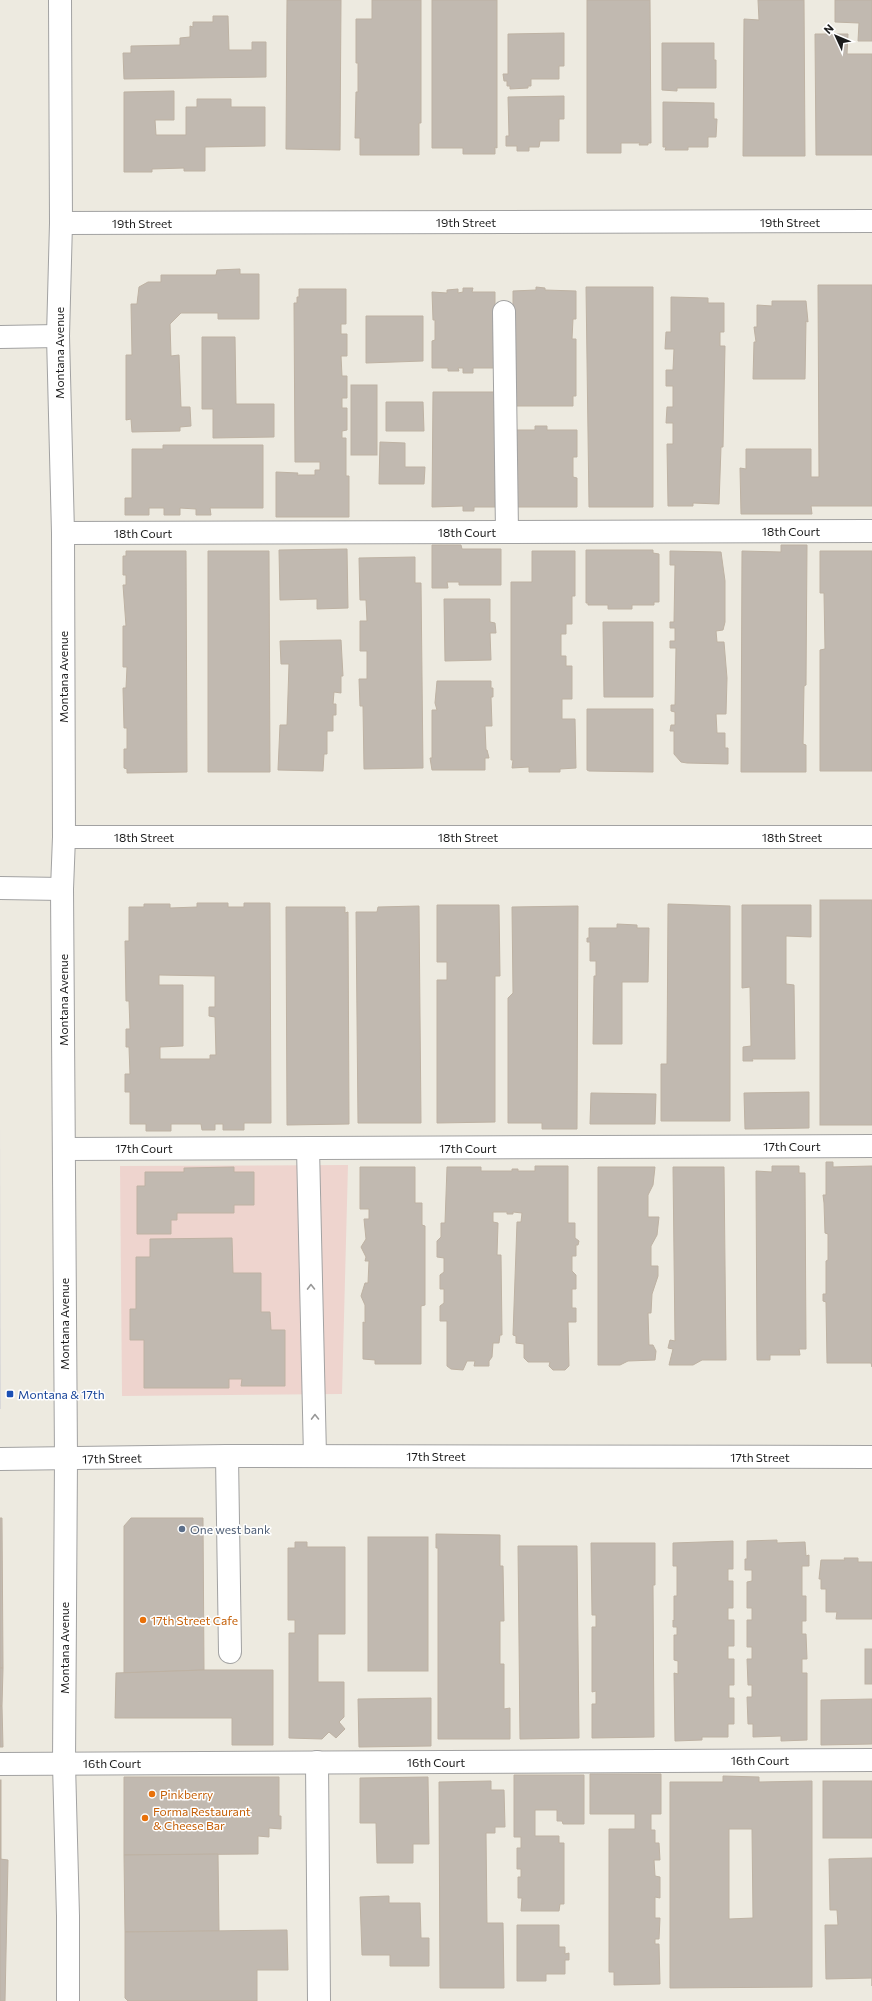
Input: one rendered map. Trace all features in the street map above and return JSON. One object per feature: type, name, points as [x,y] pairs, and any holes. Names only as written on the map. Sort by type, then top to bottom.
[{"type":"street","name":"Montana Avenue","points":[[60,0],[61,223],[58,336],[63,533],[64,837],[62,889],[66,1458],[64,1764],[68,1916],[68,2001]]},
{"type":"street","name":"19th Street","points":[[61,223],[872,221]]},
{"type":"street","points":[[504,312],[507,532]]},
{"type":"street","points":[[0,337],[58,336]]},
{"type":"street","name":"18th Court","points":[[63,533],[872,531]]},
{"type":"street","name":"18th Street","points":[[64,837],[872,837]]},
{"type":"street","points":[[0,888],[62,889]]},
{"type":"street","name":"17th Court","points":[[64,1149],[872,1146]]},
{"type":"street","points":[[308,1148],[315,1456]]},
{"type":"street","points":[[227,1456],[230,1652]]},
{"type":"street","name":"17th Street","points":[[0,1459],[227,1456],[872,1457]]},
{"type":"street","name":"16th Court","points":[[0,1764],[872,1760]]},
{"type":"street","points":[[317,1762],[319,2001]]},
{"type":"shaded area","points":[[0,1121],[1,1409],[0,1409]]},
{"type":"shaded area","points":[[348,1165],[342,1394],[122,1396],[120,1166]]},
{"type":"building","points":[[287,0],[341,0],[340,150],[286,149]]},
{"type":"building","points":[[372,0],[421,0],[421,123],[419,123],[419,155],[360,155],[360,138],[355,138],[356,92],[358,92],[358,63],[356,63],[356,19],[372,19]]},
{"type":"building","points":[[432,0],[497,0],[497,148],[495,147],[495,154],[463,154],[463,148],[432,148]]},
{"type":"building","points":[[587,0],[650,0],[651,143],[648,143],[648,145],[639,145],[640,143],[621,143],[621,153],[587,153]]},
{"type":"building","points":[[758,0],[804,0],[805,156],[743,156],[744,19],[759,20]]},
{"type":"building","points":[[835,0],[872,0],[872,41],[858,41],[859,23],[835,22]]},
{"type":"building","points":[[213,16],[228,16],[229,50],[252,50],[252,42],[266,42],[266,77],[124,79],[123,53],[131,53],[131,46],[180,45],[180,38],[190,37],[190,26],[193,27],[193,22],[213,22]]},
{"type":"building","points":[[564,33],[564,66],[559,66],[559,79],[531,79],[531,86],[528,86],[528,88],[510,89],[510,86],[507,86],[507,81],[504,81],[503,74],[508,74],[508,34]]},
{"type":"building","points":[[815,34],[848,34],[847,54],[872,54],[872,155],[816,155]]},
{"type":"building","points":[[662,43],[714,43],[714,60],[716,60],[716,88],[677,88],[677,91],[662,90]]},
{"type":"building","points":[[174,91],[174,120],[155,120],[156,135],[186,135],[186,107],[197,107],[197,99],[231,99],[231,107],[265,107],[265,146],[205,147],[205,171],[184,171],[184,168],[152,169],[152,172],[124,172],[124,92]]},
{"type":"building","points":[[564,96],[564,119],[559,119],[559,141],[540,141],[539,147],[529,147],[529,151],[517,151],[517,146],[506,146],[506,136],[509,136],[508,97]]},
{"type":"building","points":[[663,102],[714,103],[714,119],[717,119],[716,137],[708,137],[708,147],[688,147],[688,150],[665,150],[666,147],[663,147]]},
{"type":"building","points":[[240,269],[240,274],[259,274],[259,319],[218,319],[218,313],[181,313],[170,324],[171,356],[179,355],[181,407],[190,407],[191,426],[180,427],[180,431],[132,432],[131,419],[126,420],[126,355],[132,355],[131,304],[137,304],[139,287],[148,282],[161,282],[161,275],[216,275],[217,270]]},
{"type":"building","points":[[818,285],[872,285],[872,506],[811,506],[812,514],[741,514],[740,468],[746,469],[746,449],[811,449],[811,477],[819,477]]},
{"type":"building","points":[[536,287],[545,288],[545,290],[576,291],[576,319],[573,319],[572,339],[576,339],[576,396],[573,396],[573,406],[513,406],[513,291],[536,290]]},
{"type":"building","points":[[586,287],[653,287],[653,507],[589,507]]},
{"type":"building","points":[[463,288],[473,288],[472,292],[495,292],[495,368],[473,368],[473,373],[463,373],[463,368],[458,368],[459,371],[448,371],[448,368],[432,368],[432,341],[435,340],[435,320],[433,320],[432,292],[447,293],[447,290],[458,289],[458,293],[463,292]]},
{"type":"building","points":[[299,289],[346,289],[346,324],[341,324],[341,334],[347,334],[347,356],[341,356],[342,376],[347,376],[347,398],[342,398],[342,408],[347,408],[347,430],[342,431],[342,438],[346,438],[346,476],[349,476],[349,517],[276,517],[276,472],[298,473],[297,475],[315,475],[315,470],[320,470],[320,462],[295,462],[294,303],[297,303]]},
{"type":"building","points":[[671,297],[708,298],[708,303],[724,303],[724,332],[720,332],[720,346],[725,346],[723,447],[721,447],[719,504],[693,503],[693,506],[668,506],[667,444],[673,444],[673,423],[666,423],[667,407],[673,407],[673,386],[666,386],[666,370],[673,370],[674,349],[665,349],[666,332],[671,332]]},
{"type":"building","points":[[772,301],[806,301],[808,322],[806,321],[805,379],[753,379],[754,342],[756,342],[754,327],[757,327],[757,305],[772,306]]},
{"type":"building","points":[[366,316],[423,316],[423,361],[366,363]]},
{"type":"building","points":[[202,337],[235,337],[236,404],[274,404],[274,437],[213,438],[213,409],[202,409]]},
{"type":"building","points":[[351,385],[377,385],[377,455],[351,455]]},
{"type":"building","points":[[433,392],[496,392],[495,507],[474,507],[474,511],[463,511],[463,506],[432,507]]},
{"type":"building","points":[[386,402],[423,402],[424,431],[386,431]]},
{"type":"building","points":[[535,426],[547,426],[547,430],[577,430],[577,457],[573,457],[573,477],[577,478],[577,507],[514,507],[514,430],[535,430]]},
{"type":"building","points":[[380,442],[405,443],[405,467],[425,467],[424,484],[379,484]]},
{"type":"building","points":[[163,445],[263,445],[263,508],[210,508],[211,515],[196,515],[196,509],[180,508],[180,515],[164,515],[164,508],[149,508],[149,515],[125,515],[125,498],[132,498],[132,449],[163,449]]},
{"type":"building","points":[[432,545],[461,545],[462,549],[501,549],[501,585],[459,585],[459,582],[447,582],[448,588],[432,588]]},
{"type":"building","points":[[781,545],[807,545],[806,685],[804,686],[803,744],[806,745],[806,772],[741,772],[742,551],[781,552]]},
{"type":"building","points":[[347,549],[348,608],[317,609],[317,599],[280,600],[279,550]]},
{"type":"building","points":[[586,550],[653,550],[653,553],[659,554],[659,602],[654,602],[654,605],[632,605],[632,609],[608,609],[608,605],[588,605],[588,603],[586,603]]},
{"type":"building","points":[[126,551],[186,551],[187,772],[127,773],[127,769],[124,768],[124,749],[127,749],[127,728],[124,728],[123,688],[126,688],[127,667],[123,667],[123,626],[126,626],[123,585],[126,585],[126,575],[123,575],[123,556],[126,556]]},
{"type":"building","points":[[208,551],[269,551],[270,772],[208,772]]},
{"type":"building","points":[[532,551],[575,551],[575,596],[572,596],[572,624],[566,624],[566,634],[561,634],[561,656],[566,656],[566,666],[572,666],[572,699],[562,699],[562,719],[575,719],[576,768],[560,769],[560,772],[529,772],[529,767],[512,768],[511,582],[532,582]]},
{"type":"building","points":[[670,551],[721,552],[725,581],[725,622],[723,630],[716,631],[717,642],[724,642],[727,678],[726,714],[716,714],[717,733],[725,733],[725,748],[728,748],[728,764],[681,762],[674,754],[674,731],[670,731],[671,725],[675,725],[675,712],[671,711],[671,705],[675,705],[676,648],[670,648],[670,641],[675,641],[675,628],[670,628],[670,622],[674,622],[675,565],[670,565]]},
{"type":"building","points":[[820,551],[872,551],[872,771],[820,771],[820,650],[825,649],[824,593],[820,593]]},
{"type":"building","points":[[415,557],[415,583],[421,583],[423,768],[364,769],[363,706],[360,706],[359,679],[367,679],[367,651],[360,651],[360,621],[367,621],[366,600],[360,600],[359,558]]},
{"type":"building","points":[[444,599],[490,599],[490,622],[495,623],[496,633],[490,633],[491,660],[445,661]]},
{"type":"building","points":[[603,622],[653,622],[653,697],[604,697]]},
{"type":"building","points":[[341,640],[343,676],[341,676],[341,693],[334,692],[333,704],[336,704],[336,715],[333,715],[333,731],[327,731],[327,754],[324,754],[323,771],[278,770],[280,725],[287,725],[289,664],[281,664],[280,641]]},
{"type":"building","points":[[437,681],[491,681],[491,688],[493,688],[493,697],[491,697],[492,726],[485,726],[486,750],[489,758],[485,758],[485,770],[432,770],[430,758],[432,758],[432,710],[437,710],[435,703]]},
{"type":"building","points":[[587,709],[653,709],[653,772],[587,770]]},
{"type":"building","points":[[820,900],[872,900],[872,1125],[820,1125]]},
{"type":"building","points":[[197,903],[228,903],[228,907],[244,907],[244,903],[270,903],[271,1123],[244,1123],[244,1130],[223,1130],[223,1124],[215,1124],[215,1130],[202,1130],[201,1124],[171,1124],[171,1131],[146,1131],[146,1124],[130,1124],[130,1092],[125,1092],[125,1074],[130,1074],[129,1047],[126,1047],[126,1029],[130,1029],[129,1001],[126,1001],[125,941],[129,941],[129,907],[144,907],[144,904],[170,904],[170,908],[197,907]],"holes":[[[159,975],[215,976],[215,1007],[209,1007],[209,1016],[215,1017],[216,1055],[210,1055],[210,1059],[160,1059],[160,1047],[183,1046],[183,985],[159,985]]]},
{"type":"building","points":[[668,904],[730,906],[730,1121],[661,1121],[661,1064],[667,1064]]},
{"type":"building","points":[[437,905],[499,905],[500,976],[495,976],[495,1122],[437,1123],[437,980],[447,980],[447,962],[437,962]]},
{"type":"building","points":[[742,905],[811,905],[811,937],[786,936],[786,984],[794,985],[795,1059],[752,1059],[753,1061],[743,1061],[743,1047],[751,1046],[750,987],[742,988]]},
{"type":"building","points":[[419,906],[421,1123],[358,1123],[356,912],[377,912],[378,907]]},
{"type":"building","points":[[578,906],[577,1129],[542,1129],[542,1123],[508,1123],[508,998],[513,993],[512,907]]},
{"type":"building","points":[[286,907],[345,907],[345,913],[348,912],[349,1124],[287,1125]]},
{"type":"building","points":[[617,924],[637,925],[637,928],[649,928],[648,982],[622,982],[622,1044],[593,1044],[594,976],[596,976],[596,961],[590,961],[590,942],[587,942],[587,938],[589,938],[589,928],[617,928]]},
{"type":"building","points":[[809,1092],[809,1128],[745,1129],[744,1093]]},
{"type":"building","points":[[591,1093],[656,1094],[655,1124],[590,1124]]},
{"type":"building","points":[[826,1162],[833,1162],[833,1167],[872,1166],[872,1367],[871,1363],[827,1363],[826,1302],[823,1301],[823,1294],[826,1294],[826,1261],[828,1260],[828,1234],[825,1233],[823,1195],[826,1195]]},
{"type":"building","points":[[535,1166],[568,1166],[568,1223],[575,1223],[575,1238],[579,1241],[578,1245],[576,1245],[576,1256],[572,1256],[572,1271],[576,1275],[576,1289],[572,1289],[572,1308],[576,1308],[576,1322],[568,1322],[569,1366],[565,1370],[553,1370],[549,1366],[550,1362],[528,1362],[524,1358],[524,1344],[516,1343],[516,1336],[513,1335],[517,1222],[521,1222],[522,1213],[513,1212],[513,1214],[507,1214],[507,1212],[493,1212],[493,1222],[498,1223],[497,1255],[501,1255],[502,1335],[500,1335],[499,1343],[493,1343],[492,1357],[489,1361],[489,1366],[474,1366],[475,1361],[467,1361],[463,1370],[451,1369],[447,1366],[447,1321],[440,1321],[440,1306],[444,1303],[444,1289],[440,1289],[440,1275],[444,1272],[444,1258],[437,1257],[437,1241],[441,1237],[441,1223],[445,1223],[447,1167],[481,1167],[481,1171],[512,1171],[512,1169],[518,1169],[518,1171],[535,1171]]},
{"type":"building","points":[[772,1166],[799,1166],[799,1173],[805,1173],[806,1349],[799,1349],[800,1355],[770,1355],[770,1360],[757,1360],[756,1171],[772,1172]]},
{"type":"building","points":[[234,1167],[234,1172],[254,1172],[254,1205],[234,1205],[234,1213],[177,1213],[177,1220],[171,1220],[171,1234],[137,1234],[137,1186],[145,1186],[145,1172],[184,1172],[184,1168]]},
{"type":"building","points":[[360,1167],[415,1167],[415,1203],[422,1203],[422,1225],[425,1226],[425,1305],[421,1306],[421,1364],[375,1364],[375,1360],[363,1359],[363,1322],[365,1323],[365,1305],[361,1296],[365,1283],[368,1283],[369,1261],[365,1261],[366,1257],[361,1247],[366,1239],[364,1219],[369,1219],[369,1209],[360,1209]]},
{"type":"building","points":[[598,1167],[655,1167],[653,1185],[648,1195],[648,1217],[659,1217],[657,1235],[651,1246],[651,1266],[658,1266],[658,1276],[652,1294],[651,1313],[648,1313],[649,1345],[653,1345],[656,1351],[655,1360],[628,1361],[620,1365],[598,1365]]},
{"type":"building","points":[[673,1167],[724,1167],[726,1360],[702,1360],[693,1365],[669,1365],[673,1349],[668,1348],[670,1340],[675,1341]]},
{"type":"building","points":[[232,1238],[233,1273],[261,1273],[261,1312],[270,1312],[271,1330],[285,1330],[285,1386],[241,1386],[242,1379],[229,1379],[229,1388],[144,1388],[144,1340],[130,1340],[130,1309],[136,1309],[136,1257],[150,1257],[150,1239]]},
{"type":"building","points":[[0,1518],[2,1518],[3,1668],[0,1668]]},
{"type":"building","points":[[131,1518],[203,1518],[204,1670],[124,1673],[124,1526]]},
{"type":"building","points":[[436,1534],[500,1535],[500,1566],[503,1566],[504,1621],[500,1621],[500,1664],[504,1664],[504,1709],[510,1708],[510,1739],[438,1739],[438,1548],[436,1548]]},
{"type":"building","points":[[368,1537],[428,1537],[428,1671],[368,1671]]},
{"type":"building","points":[[777,1540],[777,1543],[805,1542],[806,1556],[809,1555],[809,1566],[802,1566],[802,1596],[806,1596],[806,1621],[802,1621],[802,1634],[806,1634],[807,1659],[802,1659],[802,1673],[807,1673],[807,1740],[781,1741],[781,1736],[753,1737],[753,1724],[748,1724],[747,1697],[752,1697],[752,1685],[748,1685],[747,1659],[752,1659],[752,1647],[747,1647],[747,1620],[752,1620],[752,1608],[747,1608],[747,1582],[752,1581],[752,1570],[745,1570],[745,1559],[747,1559],[747,1541]]},
{"type":"building","points":[[733,1541],[733,1569],[728,1569],[728,1581],[733,1581],[733,1608],[728,1608],[728,1620],[734,1620],[734,1646],[728,1646],[728,1659],[734,1659],[734,1685],[729,1685],[729,1698],[734,1698],[734,1724],[728,1724],[728,1737],[702,1737],[702,1740],[675,1741],[674,1673],[678,1674],[678,1661],[674,1660],[674,1635],[677,1635],[677,1627],[673,1627],[673,1620],[674,1621],[674,1596],[677,1596],[677,1566],[673,1566],[673,1543]]},
{"type":"building","points":[[295,1542],[307,1542],[307,1547],[345,1547],[345,1634],[318,1634],[318,1682],[344,1682],[344,1717],[339,1722],[345,1729],[336,1738],[329,1732],[322,1739],[289,1738],[289,1633],[295,1633],[295,1620],[288,1620],[288,1548],[295,1548]]},
{"type":"building","points":[[591,1543],[655,1543],[655,1585],[653,1585],[654,1737],[592,1738],[592,1704],[596,1704],[596,1691],[592,1692],[592,1627],[596,1627],[596,1615],[592,1615]]},
{"type":"building","points":[[518,1546],[577,1546],[579,1738],[520,1739]]},
{"type":"building","points":[[844,1558],[858,1558],[858,1562],[872,1562],[872,1619],[836,1619],[837,1612],[826,1612],[826,1589],[821,1589],[821,1579],[819,1579],[821,1560],[845,1560]]},
{"type":"building","points":[[865,1649],[872,1649],[872,1684],[865,1684]]},
{"type":"building","points":[[0,1668],[3,1668],[2,1706],[0,1706]]},
{"type":"building","points":[[204,1670],[273,1670],[273,1745],[232,1745],[232,1718],[115,1718],[116,1673]]},
{"type":"building","points":[[431,1698],[431,1746],[359,1747],[358,1699]]},
{"type":"building","points":[[872,1699],[872,1744],[821,1745],[821,1700]]},
{"type":"building","points":[[0,1706],[2,1706],[3,1747],[0,1747]]},
{"type":"building","points":[[590,1774],[661,1774],[661,1814],[651,1814],[651,1830],[655,1830],[655,1843],[659,1843],[660,1860],[654,1860],[655,1876],[660,1877],[660,1898],[655,1897],[655,1918],[660,1918],[659,1939],[655,1939],[655,1944],[659,1944],[660,1984],[614,1985],[614,1972],[609,1972],[609,1829],[635,1829],[635,1814],[590,1814]]},
{"type":"building","points":[[514,1775],[584,1775],[584,1824],[563,1824],[562,1821],[557,1821],[557,1810],[535,1810],[535,1836],[559,1836],[559,1843],[564,1843],[564,1904],[560,1904],[559,1911],[521,1911],[522,1898],[518,1898],[518,1877],[521,1877],[521,1869],[517,1869],[517,1848],[521,1848],[521,1837],[514,1837]]},
{"type":"building","points":[[723,1776],[759,1777],[759,1782],[812,1781],[812,1987],[670,1988],[670,1782],[723,1782]],"holes":[[[729,1829],[752,1829],[753,1918],[729,1919]]]},
{"type":"building","points":[[124,1777],[279,1777],[279,1816],[281,1816],[281,1829],[269,1828],[269,1837],[258,1836],[258,1854],[124,1855]]},
{"type":"building","points":[[428,1777],[429,1844],[413,1844],[413,1863],[377,1863],[376,1823],[360,1823],[360,1778]]},
{"type":"building","points":[[1,1780],[1,1859],[0,1859]]},
{"type":"building","points":[[491,1781],[491,1790],[504,1790],[505,1827],[495,1827],[495,1833],[486,1833],[487,1923],[503,1923],[504,1988],[440,1988],[439,1782]]},
{"type":"building","points":[[823,1781],[872,1781],[872,1838],[823,1838]]},
{"type":"building","points":[[218,1854],[219,1931],[125,1932],[124,1855]]},
{"type":"building","points":[[872,1858],[872,1978],[826,1979],[825,1925],[838,1925],[837,1910],[830,1910],[829,1859]]},
{"type":"building","points":[[0,1859],[8,1860],[5,2001],[0,2001]]},
{"type":"building","points":[[389,1896],[389,1903],[420,1903],[421,1938],[429,1938],[429,1966],[390,1966],[390,1955],[362,1955],[360,1897]]},
{"type":"building","points":[[517,1925],[559,1925],[559,1947],[565,1947],[565,1954],[569,1953],[569,1960],[565,1960],[565,1974],[546,1974],[546,1981],[517,1981]]},
{"type":"building","points":[[287,1930],[288,1970],[257,1970],[257,2001],[128,2001],[125,1998],[125,1932]]},
{"type":"place","name":"Montana & 17th","points":[[10,1394]]},
{"type":"place","name":"One west bank","points":[[182,1529]]},
{"type":"place","name":"17th Street Cafe","points":[[143,1620]]},
{"type":"place","name":"Pinkberry","points":[[152,1794]]},
{"type":"place","name":"Forma Restaurant & Cheese Bar","points":[[145,1818]]}]
